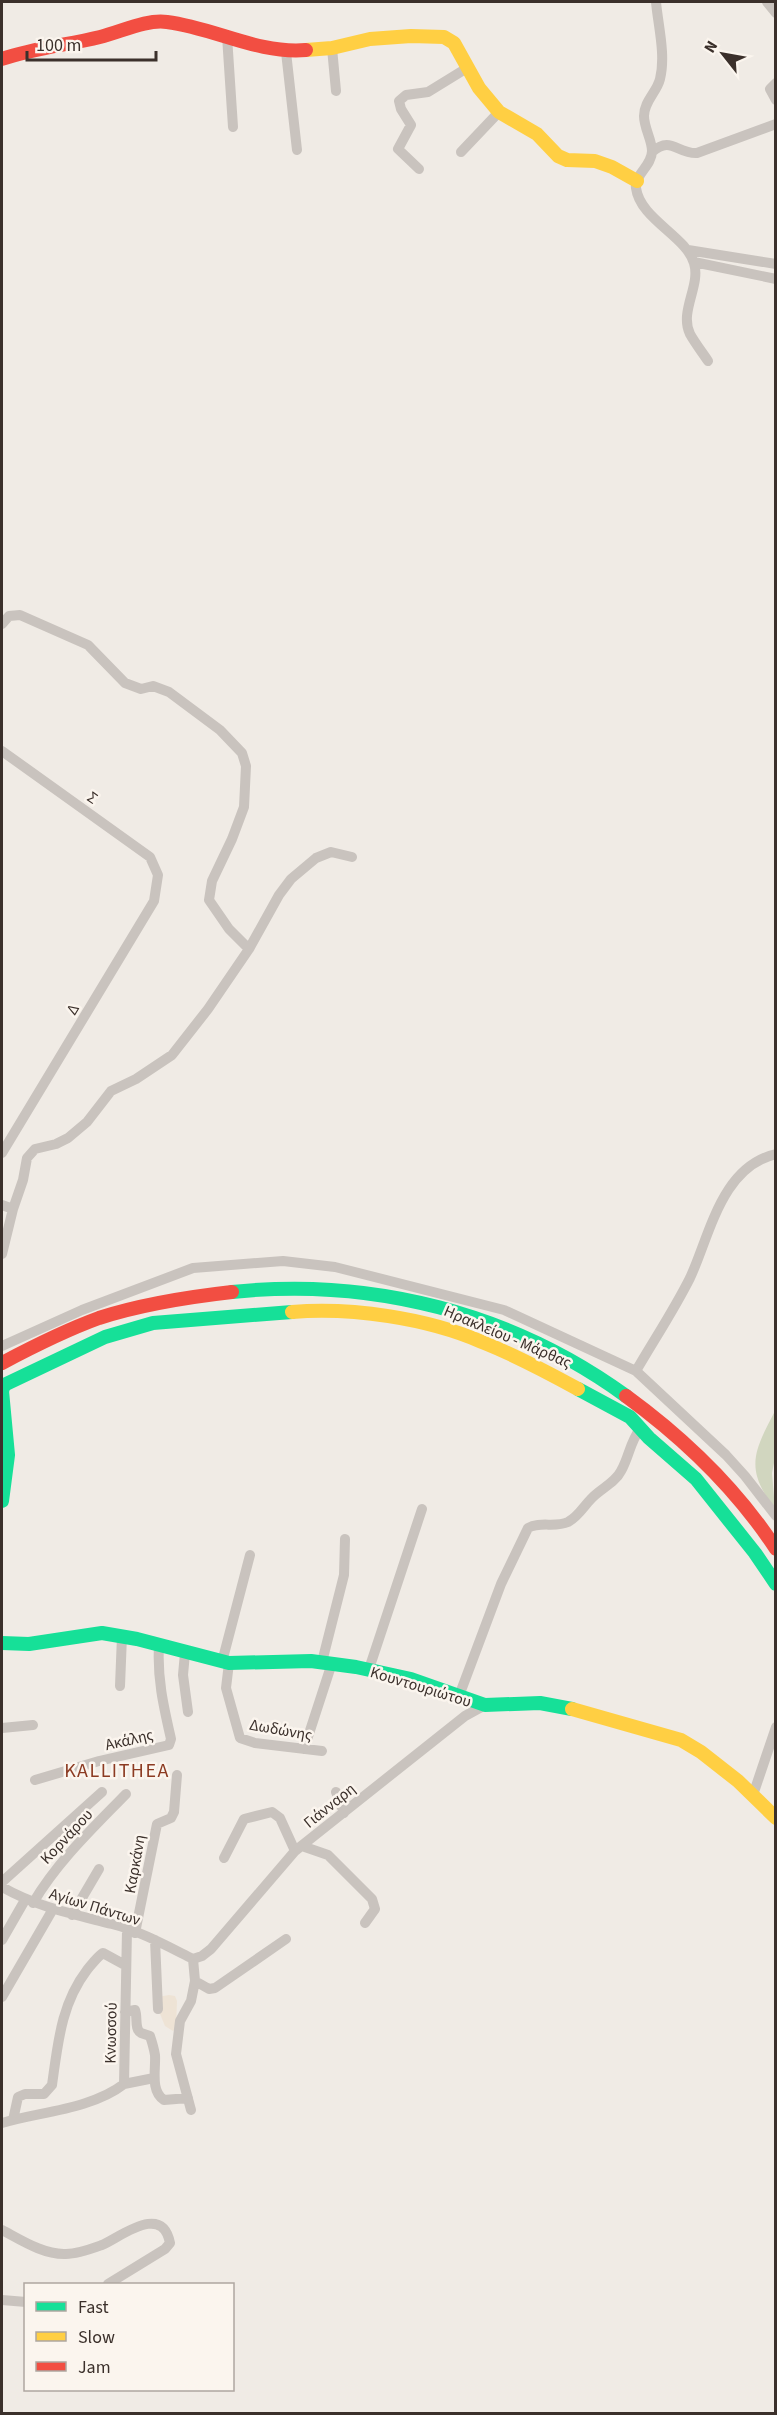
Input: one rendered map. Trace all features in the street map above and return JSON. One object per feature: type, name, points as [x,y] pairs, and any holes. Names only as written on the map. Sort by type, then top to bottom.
[{"type":"street","points":[[652,152],[644,117],[645,108],[660,79],[661,48],[656,2]]},
{"type":"street","points":[[767,2],[776,13]]},
{"type":"street","points":[[2,59],[28,50],[100,37],[160,22],[169,22],[227,36],[254,46],[286,52],[332,48],[370,39],[436,35],[454,43],[479,88],[499,112],[537,134],[558,156],[567,160],[595,161],[612,166],[637,181]]},
{"type":"street","points":[[227,36],[232,127]]},
{"type":"street","points":[[332,48],[336,91]]},
{"type":"street","points":[[286,52],[297,150]]},
{"type":"street","points":[[419,169],[398,149],[411,125],[398,104],[399,100],[406,95],[428,92],[467,68]]},
{"type":"street","points":[[776,83],[770,89],[776,100]]},
{"type":"street","points":[[461,152],[499,112]]},
{"type":"street","points":[[708,361],[689,333],[688,316],[696,281],[694,262],[687,250],[661,226],[646,207],[636,191],[637,181],[647,167],[652,152],[660,145],[667,144],[689,154],[697,153],[776,123]]},
{"type":"street","points":[[687,250],[776,264]]},
{"type":"street","points":[[694,262],[776,279]]},
{"type":"street","points":[[2,624],[9,616],[20,615],[88,645],[125,683],[141,689],[153,686],[169,692],[220,730],[242,753],[246,766],[244,807],[212,881],[209,900],[217,914],[249,949]]},
{"type":"street","name":"Σ","points":[[2,751],[150,856],[158,875]]},
{"type":"street","points":[[2,1254],[27,1158],[35,1149],[56,1144],[68,1138],[87,1122],[111,1091],[144,1074],[172,1055],[208,1009],[249,949],[279,894],[305,866],[316,858],[331,852],[352,857]]},
{"type":"street","name":"Δ","points":[[2,1153],[154,901],[158,875]]},
{"type":"street","points":[[636,1371],[689,1279],[703,1240],[734,1180],[752,1163],[776,1154]]},
{"type":"street","points":[[2,1205],[14,1209]]},
{"type":"street","points":[[2,1346],[82,1310],[193,1268],[283,1262],[336,1267],[504,1311],[636,1371],[726,1455],[776,1516]]},
{"type":"street","name":"Ηρακλείου - Μάρθας","points":[[2,1363],[51,1337],[102,1318],[175,1300],[249,1289],[351,1290],[398,1297],[445,1309],[544,1348],[588,1370],[627,1396],[709,1466],[742,1502],[776,1549]]},
{"type":"street","points":[[2,1501],[8,1455],[4,1385],[105,1337],[153,1323],[323,1309],[395,1318],[432,1326],[481,1341],[554,1376],[630,1417],[640,1429],[696,1479],[755,1553],[776,1584]]},
{"type":"street","points":[[459,1696],[501,1584],[528,1528],[534,1525],[557,1525],[568,1522],[576,1515],[621,1473],[633,1439],[640,1429]]},
{"type":"street","points":[[369,1670],[422,1509]]},
{"type":"street","points":[[304,1749],[327,1663],[344,1575],[345,1539]]},
{"type":"street","points":[[225,1662],[250,1555]]},
{"type":"street","name":"Κουντουριώτου","points":[[2,1643],[29,1644],[102,1633],[225,1662],[294,1661],[327,1663],[369,1670],[411,1679],[485,1705],[531,1703],[558,1706],[681,1740],[701,1752],[753,1795],[776,1818]]},
{"type":"street","points":[[120,1686],[122,1636]]},
{"type":"street","name":"Ακάλης","points":[[35,1780],[99,1761],[169,1745],[171,1740],[157,1668],[159,1646]]},
{"type":"street","points":[[185,1653],[183,1675],[188,1712]]},
{"type":"street","name":"Δωδώνης","points":[[225,1662],[226,1688],[240,1738],[255,1743],[322,1751]]},
{"type":"street","name":"Γιάνναρη","points":[[193,1959],[211,1949],[299,1848],[465,1716],[485,1705]]},
{"type":"street","points":[[2,1728],[33,1725]]},
{"type":"street","points":[[753,1795],[776,1727]]},
{"type":"street","name":"Καρκάνη","points":[[131,1931],[157,1824],[169,1820],[174,1812],[177,1775]]},
{"type":"street","points":[[2,1882],[102,1792]]},
{"type":"street","points":[[336,1792],[344,1813]]},
{"type":"street","name":"Κορνάρου","points":[[2,1940],[29,1901],[69,1851],[126,1794]]},
{"type":"street","points":[[224,1858],[244,1819],[272,1812],[280,1818],[299,1848],[328,1855],[372,1899],[375,1908],[365,1923]]},
{"type":"street","points":[[72,1915],[99,1869]]},
{"type":"street","name":"Αγίων Πάντων","points":[[2,1887],[53,1910],[131,1931],[155,1940],[193,1959]]},
{"type":"street","points":[[2,1996],[53,1910]]},
{"type":"street","name":"Κνωσσού","points":[[7,2121],[59,2110],[114,2092],[124,2084],[125,1965],[131,1931]]},
{"type":"street","points":[[195,1981],[209,1989],[215,1988],[286,1939]]},
{"type":"street","points":[[155,1940],[158,2009]]},
{"type":"street","points":[[7,2121],[18,2097],[25,2094],[44,2094],[52,2085],[65,2009],[72,1992],[85,1973],[103,1953],[113,1956],[125,1965]]},
{"type":"street","points":[[191,2110],[176,2054],[180,2021],[191,2001],[195,1981],[193,1959]]},
{"type":"street","points":[[125,2012],[135,2010],[137,2029],[150,2036],[155,2054],[154,2072],[160,2097],[164,2100],[188,2097]]},
{"type":"street","points":[[124,2084],[154,2072],[177,2049]]},
{"type":"street","points":[[2,2230],[35,2246],[63,2254],[89,2249],[139,2225],[157,2224],[166,2233],[170,2242],[165,2249],[110,2283]]},
{"type":"street","points":[[2,2300],[24,2302]]},
{"type":"green space","points":[[775,1411],[775,1458],[772,1473],[775,1509],[759,1483],[756,1461],[757,1450]]},
{"type":"shaded area","points":[[175,1996],[177,2001],[176,2028],[173,2031],[165,2026],[158,2009],[158,1997]]},
{"type":"traffic: fast","points":[[232,1292],[284,1289],[337,1290],[388,1296],[439,1307],[488,1323],[536,1343],[582,1367],[626,1396]]},
{"type":"traffic: fast","points":[[2,1501],[8,1455],[2,1391],[4,1385],[105,1337],[153,1323],[292,1312]]},
{"type":"traffic: fast","points":[[578,1389],[630,1417],[649,1438],[696,1479],[755,1553],[776,1584]]},
{"type":"traffic: fast","points":[[2,1643],[29,1644],[102,1633],[137,1639],[229,1663],[311,1661],[356,1667],[411,1679],[485,1705],[540,1703],[572,1709]]},
{"type":"traffic: slow","points":[[306,50],[332,48],[370,39],[411,36],[444,37],[454,43],[479,88],[499,112],[537,134],[558,156],[567,160],[595,161],[612,167],[637,181]]},
{"type":"traffic: slow","points":[[292,1312],[364,1313],[437,1326],[507,1352],[578,1389]]},
{"type":"traffic: slow","points":[[572,1709],[681,1740],[701,1752],[738,1781],[776,1818]]},
{"type":"traffic: jam","points":[[2,59],[100,37],[142,24],[159,22],[185,25],[270,48],[306,50]]},
{"type":"traffic: jam","points":[[2,1363],[99,1318],[165,1302],[232,1292]]},
{"type":"traffic: jam","points":[[626,1396],[669,1429],[727,1485],[776,1549]]},
{"type":"district","name":"KALLITHEA","points":[[117,1770]]}]
